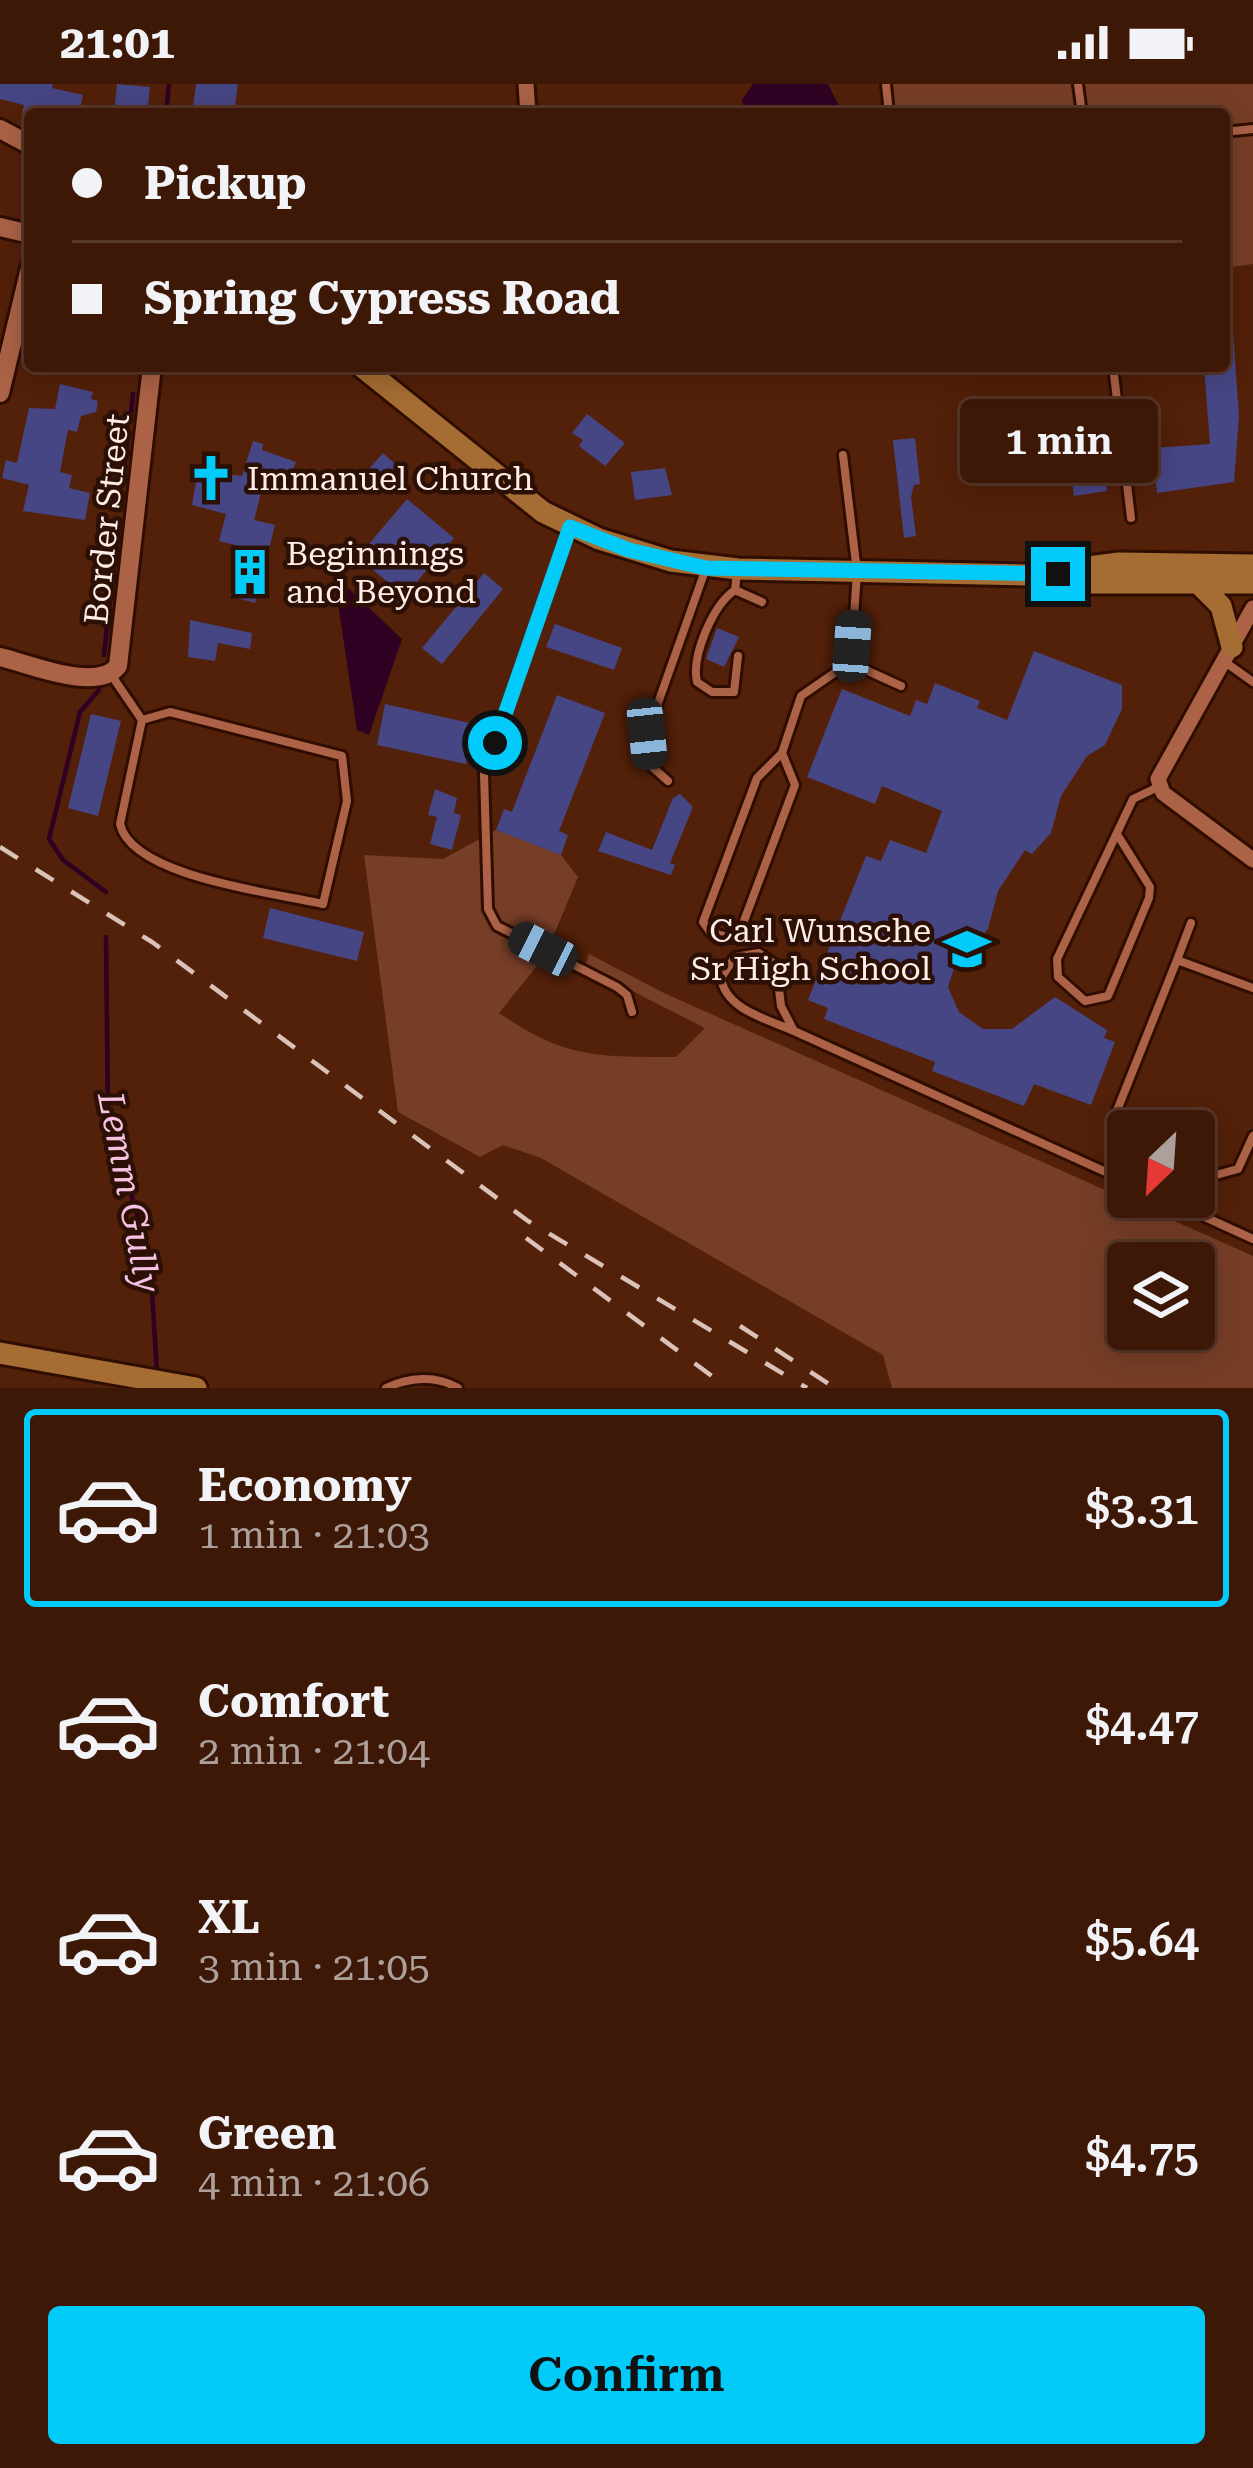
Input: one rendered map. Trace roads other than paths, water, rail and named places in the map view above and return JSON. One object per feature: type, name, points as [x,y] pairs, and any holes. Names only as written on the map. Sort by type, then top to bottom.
[{"type":"main road","points":[[368,372],[497,480],[570,527],[629,550],[736,580],[857,572],[1058,574],[1119,562],[1253,565]]},
{"type":"main road","points":[[1058,574],[1089,583],[1253,583]]},
{"type":"main road","points":[[1196,580],[1221,606],[1228,654]]},
{"type":"main road","points":[[0,1353],[123,1382],[196,1388]]},
{"type":"street","points":[[0,393],[24,293]]},
{"type":"street","name":"Border Street","points":[[112,674],[121,658],[151,372]]},
{"type":"street","points":[[1253,608],[1162,766],[1160,786],[1178,806],[1253,860]]},
{"type":"street","points":[[0,657],[86,677],[112,674]]},
{"type":"lane","points":[[1114,372],[1131,518]]},
{"type":"lane","points":[[782,753],[795,785],[741,929],[731,938],[710,932],[703,922],[757,778],[782,753],[801,696],[846,661],[852,646],[857,572],[843,455]]},
{"type":"lane","points":[[570,527],[484,773],[488,909],[497,926],[617,987],[627,995],[632,1012]]},
{"type":"lane","points":[[668,781],[650,765],[647,734],[706,568]]},
{"type":"lane","points":[[738,656],[734,692],[712,692],[697,682],[701,649],[736,580],[761,602]]},
{"type":"lane","points":[[1228,654],[1253,682]]},
{"type":"lane","points":[[846,661],[902,686]]},
{"type":"lane","points":[[112,674],[142,720],[120,824],[123,838],[157,865],[323,904],[347,801],[342,756],[170,712],[142,720]]},
{"type":"lane","points":[[1117,834],[1150,887],[1149,898],[1108,996],[1085,1000],[1058,977],[1057,959],[1133,800],[1160,786]]},
{"type":"lane","points":[[1117,1110],[1191,923]]},
{"type":"lane","points":[[794,1031],[781,1006],[776,965],[759,953],[735,957],[722,978],[729,999],[794,1031],[1107,1173]]},
{"type":"lane","points":[[1177,960],[1253,988]]},
{"type":"lane","points":[[1215,1175],[1238,1169],[1253,1136]]},
{"type":"lane","points":[[1207,1218],[1253,1239]]},
{"type":"lane","points":[[386,1388],[409,1379],[440,1379],[458,1388]]},
{"type":"waterway","name":"Lemm Gully","points":[[167,108],[169,84]]},
{"type":"waterway","name":"Lemm Gully","points":[[131,413],[133,394]]},
{"type":"waterway","name":"Lemm Gully","points":[[122,484],[128,437]]},
{"type":"waterway","name":"Lemm Gully","points":[[104,655],[117,531]]},
{"type":"waterway","name":"Lemm Gully","points":[[99,690],[80,712],[49,839],[63,860],[106,892]]},
{"type":"waterway","name":"Lemm Gully","points":[[106,937],[108,1117],[150,1257],[157,1374]]},
{"type":"railway","points":[[0,847],[152,942],[528,1221],[807,1388]]},
{"type":"railway","points":[[526,1238],[728,1388]]},
{"type":"railway","points":[[740,1326],[835,1388]]},
{"type":"place","name":"Immanuel Church","points":[[211,478]]},
{"type":"place","name":"Beginnings and Beyond","points":[[250,572]]},
{"type":"place","name":"Carl Wunsche Sr High School","points":[[967,949]]}]
